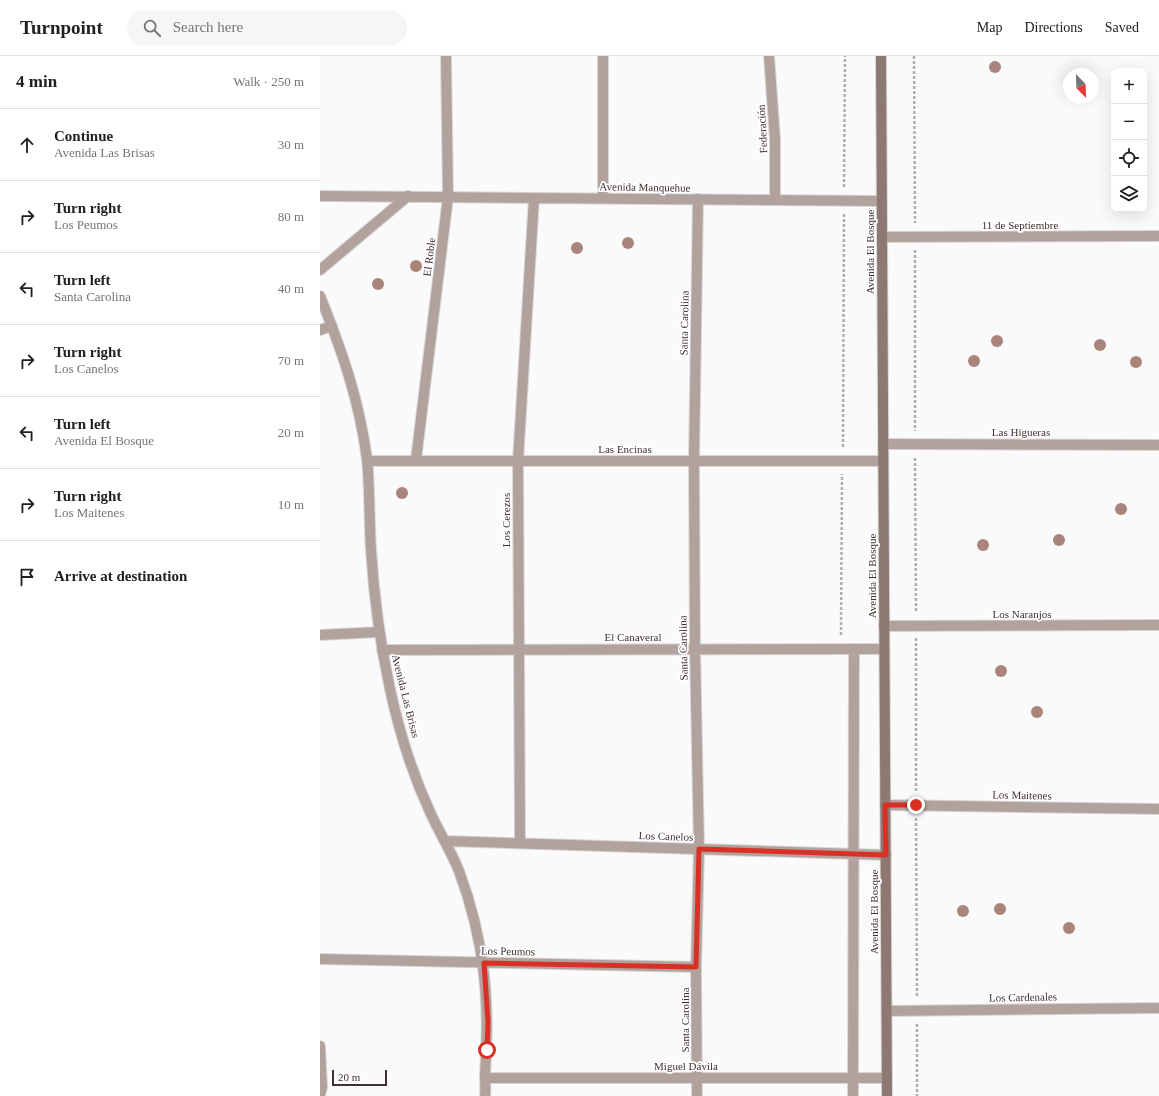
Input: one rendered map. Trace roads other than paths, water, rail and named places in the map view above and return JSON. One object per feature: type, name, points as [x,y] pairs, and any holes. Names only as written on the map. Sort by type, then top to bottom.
[{"type":"main road","name":"Avenida El Bosque","points":[[881,56],[887,1096]]},
{"type":"street","name":"El Roble","points":[[416,460],[448,197],[446,56]]},
{"type":"street","points":[[603,56],[603,198]]},
{"type":"street","name":"Federación","points":[[769,56],[775,139],[775,200]]},
{"type":"street","name":"Avenida Manquehue","points":[[320,196],[882,201]]},
{"type":"street","points":[[320,270],[408,196]]},
{"type":"street","name":"Los Cerezos","points":[[520,843],[518,461],[534,198]]},
{"type":"street","name":"Santa Carolina","points":[[697,1096],[696,967],[699,849],[695,649],[694,461],[698,199]]},
{"type":"street","name":"11 de Septiembre","points":[[882,237],[1159,236]]},
{"type":"street","name":"Avenida Las Brisas","points":[[320,296],[341,346],[356,397],[367,460],[373,580],[379,632],[392,698],[414,772],[430,812],[458,871],[469,902],[484,963],[488,1022],[485,1096]]},
{"type":"street","points":[[320,330],[332,326]]},
{"type":"street","name":"Las Higueras","points":[[883,444],[1159,445]]},
{"type":"street","name":"Las Encinas","points":[[367,460],[883,461]]},
{"type":"street","name":"Los Naranjos","points":[[884,626],[1159,625]]},
{"type":"street","points":[[320,635],[379,632]]},
{"type":"street","name":"Avenida El Bosque","points":[[853,1096],[852,854],[854,649]]},
{"type":"street","name":"El Canaveral","points":[[382,650],[884,649]]},
{"type":"street","name":"Los Maitenes","points":[[885,805],[1159,809]]},
{"type":"street","name":"Los Canelos","points":[[445,841],[886,855]]},
{"type":"street","name":"Los Peumos","points":[[320,959],[696,967]]},
{"type":"street","name":"Los Cardenales","points":[[887,1011],[1159,1008]]},
{"type":"street","points":[[320,1046],[322,1087],[320,1095]]},
{"type":"street","name":"Miguel Dávila","points":[[485,1078],[887,1078]]}]
